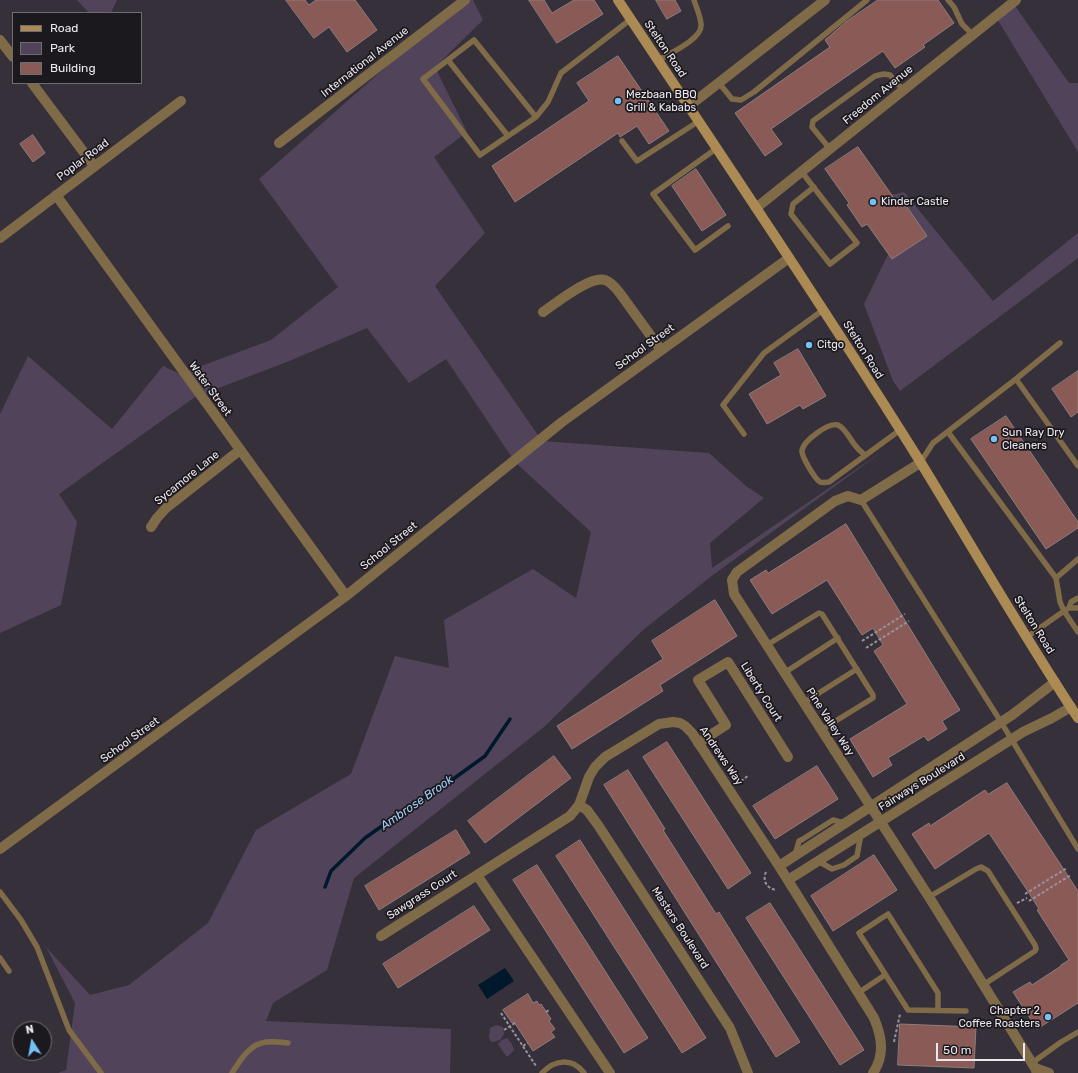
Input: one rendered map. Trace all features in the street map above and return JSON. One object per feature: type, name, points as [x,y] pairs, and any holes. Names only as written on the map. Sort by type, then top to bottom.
[{"type":"main road","name":"Stelton Road","points":[[618,0],[717,148],[900,430],[1078,718]]},
{"type":"street","name":"International Avenue","points":[[279,143],[465,0]]},
{"type":"street","points":[[689,106],[825,0]]},
{"type":"street","name":"Freedom Avenue","points":[[756,208],[1016,0]]},
{"type":"street","points":[[0,40],[12,56]]},
{"type":"street","points":[[33,84],[94,166]]},
{"type":"street","name":"Poplar Road","points":[[0,238],[181,102]]},
{"type":"street","name":"Water Street","points":[[56,195],[346,596]]},
{"type":"street","name":"School Street","points":[[0,849],[346,596],[562,422],[789,258]]},
{"type":"street","points":[[543,312],[586,283],[604,279],[612,284],[619,292],[661,350]]},
{"type":"street","name":"Sycamore Lane","points":[[151,527],[166,508],[240,450]]},
{"type":"street","points":[[861,500],[920,463]]},
{"type":"street","name":"Pine Valley Way","points":[[861,500],[848,496],[835,501],[737,572],[732,580],[734,594],[929,898],[1035,1068]]},
{"type":"street","name":"Liberty Court","points":[[698,743],[726,725],[698,680],[728,662],[788,757]]},
{"type":"street","name":"Fairways Boulevard","points":[[779,866],[1001,722],[1055,682]]},
{"type":"street","name":"Fairways Boulevard","points":[[788,880],[1011,739],[1071,707]]},
{"type":"street","name":"Andrews Way","points":[[477,875],[570,816],[579,804],[595,767],[605,757],[659,724],[673,722],[685,726],[692,733],[779,866],[874,1018],[881,1039],[882,1051],[878,1064],[873,1073]]},
{"type":"street","name":"Masters Boulevard","points":[[579,804],[587,810],[598,825],[730,1028],[748,1073]]},
{"type":"street","points":[[477,875],[610,1073]]},
{"type":"street","name":"Sawgrass Court","points":[[381,936],[477,875]]},
{"type":"street","points":[[1035,1068],[1049,1073]]},
{"type":"lane","points":[[659,60],[690,42],[698,35],[701,25],[694,0]]},
{"type":"lane","points":[[718,83],[732,100],[741,100],[754,92],[867,0]]},
{"type":"lane","points":[[948,0],[954,7],[962,24],[972,35]]},
{"type":"lane","points":[[536,117],[474,40],[423,79],[480,155],[536,117],[548,102],[561,73],[631,19]]},
{"type":"lane","points":[[448,60],[508,136]]},
{"type":"lane","points":[[830,148],[812,127],[814,121],[874,76],[884,74],[890,75],[903,90]]},
{"type":"lane","points":[[622,141],[637,161],[698,120]]},
{"type":"lane","points":[[717,148],[653,194],[695,250],[728,226]]},
{"type":"lane","points":[[802,172],[814,187],[857,243],[830,264],[791,214],[793,204],[814,187]]},
{"type":"lane","points":[[744,434],[723,405],[764,354],[823,310]]},
{"type":"lane","points":[[920,463],[933,443],[1060,343]]},
{"type":"lane","points":[[1016,379],[1078,466]]},
{"type":"lane","points":[[865,456],[854,445],[842,427],[836,425],[824,428],[807,442],[802,451],[802,456],[817,480],[824,483],[832,480],[865,456],[900,430]]},
{"type":"lane","points":[[948,432],[1056,578],[1060,602],[1064,611],[1078,632]]},
{"type":"lane","points":[[861,500],[1001,722],[1078,849]]},
{"type":"lane","points":[[1056,578],[1078,559]]},
{"type":"lane","points":[[1069,608],[1071,602],[1078,598]]},
{"type":"lane","points":[[1027,637],[1069,608],[1078,608]]},
{"type":"lane","points":[[767,645],[819,613],[822,614],[838,638],[873,694],[873,698],[821,730]]},
{"type":"lane","points":[[784,673],[838,638]]},
{"type":"lane","points":[[803,703],[857,669]]},
{"type":"lane","points":[[818,861],[832,869],[844,865],[857,856],[861,834]]},
{"type":"lane","points":[[929,898],[981,867],[988,871],[1035,946],[1035,951],[983,985]]},
{"type":"lane","points":[[0,892],[21,920],[37,947],[69,1030],[101,1073]]},
{"type":"lane","points":[[938,1010],[938,993],[888,914],[859,933],[908,1010],[966,1011]]},
{"type":"lane","points":[[0,958],[9,971]]},
{"type":"lane","points":[[858,993],[885,975]]},
{"type":"lane","points":[[1035,1068],[1061,1042],[1078,1032]]},
{"type":"lane","points":[[232,1073],[245,1055],[255,1046],[266,1042],[288,1043]]},
{"type":"lane","points":[[542,1073],[554,1063],[570,1062],[584,1073]]},
{"type":"path","points":[[862,641],[905,614]]},
{"type":"path","points":[[866,648],[909,621]]},
{"type":"path","points":[[736,784],[749,776]]},
{"type":"path","points":[[1025,894],[1067,868]]},
{"type":"path","points":[[766,872],[764,880],[766,884],[771,889],[777,890]]},
{"type":"path","points":[[1029,901],[1071,875]]},
{"type":"path","points":[[894,1042],[900,1012]]},
{"type":"path","points":[[501,1013],[536,1066]]},
{"type":"path","points":[[504,1030],[515,1023]]},
{"type":"path","points":[[523,1046],[528,1043]]},
{"type":"green space","points":[[77,0],[117,0],[111,12],[88,12]]},
{"type":"green space","points":[[462,0],[473,0],[483,20],[435,67],[467,132],[434,157],[485,233],[435,286],[542,441],[709,453],[746,486],[764,498],[710,543],[712,568],[886,449],[713,575],[643,630],[544,727],[354,878],[327,970],[273,1003],[266,1021],[451,1029],[450,1073],[58,1073],[66,1070],[75,1003],[46,947],[90,995],[129,985],[208,923],[256,830],[351,774],[395,656],[449,668],[444,620],[533,569],[576,598],[591,532],[515,462],[446,359],[409,383],[367,328],[287,362],[195,397],[59,494],[77,522],[61,605],[0,633],[0,414],[28,356],[112,429],[163,366],[180,374],[271,340],[338,287],[259,179]]},
{"type":"green space","points":[[1013,3],[1069,83],[1078,83],[1078,152],[996,17]]},
{"type":"green space","points":[[904,192],[993,301],[1078,233],[1078,258],[900,391],[893,381],[864,304],[895,240],[886,196]]},
{"type":"green space","points":[[496,1025],[503,1027],[504,1034],[500,1040],[493,1042],[490,1041],[489,1037],[490,1028]]},
{"type":"green space","points":[[507,1038],[512,1044],[514,1050],[506,1056],[498,1044]]},
{"type":"water","points":[[505,968],[514,981],[487,999],[478,985]]},
{"type":"building","points":[[286,0],[305,0],[309,5],[316,0],[355,0],[377,30],[347,52],[329,27],[314,38]]},
{"type":"building","points":[[529,0],[544,0],[552,13],[574,0],[594,0],[603,14],[557,43]]},
{"type":"building","points":[[656,0],[675,0],[681,11],[667,19]]},
{"type":"building","points":[[878,0],[938,0],[954,23],[923,45],[925,47],[895,68],[883,51],[771,129],[782,144],[765,156],[735,113],[830,47],[825,40],[847,21]]},
{"type":"building","points":[[618,56],[669,131],[649,144],[637,126],[620,137],[618,133],[515,202],[492,166],[589,101],[577,83]]},
{"type":"building","points":[[33,135],[45,153],[33,162],[20,144]]},
{"type":"building","name":"Kinder Castle","points":[[858,147],[896,201],[897,200],[901,207],[905,204],[927,236],[892,259],[867,224],[862,227],[847,205],[849,203],[825,169]]},
{"type":"building","points":[[696,169],[726,215],[702,231],[672,186]]},
{"type":"building","points":[[798,349],[826,396],[803,409],[800,405],[767,424],[749,394],[781,375],[774,363]]},
{"type":"building","points":[[1078,371],[1078,412],[1071,417],[1052,389]]},
{"type":"building","points":[[1006,416],[1078,522],[1078,528],[1046,549],[971,439]]},
{"type":"building","points":[[846,524],[960,710],[942,721],[947,729],[928,741],[924,736],[888,758],[892,765],[873,777],[850,739],[907,704],[874,651],[883,645],[873,628],[862,635],[827,580],[772,614],[750,580],[766,570],[768,573]]},
{"type":"building","points":[[715,600],[737,636],[660,685],[663,691],[572,749],[557,726],[663,659],[652,641]]},
{"type":"building","points":[[667,742],[751,873],[728,889],[643,757]]},
{"type":"building","points":[[554,756],[571,778],[485,843],[468,821]]},
{"type":"building","points":[[817,766],[838,799],[775,839],[753,806]]},
{"type":"building","points":[[628,770],[665,829],[663,830],[716,914],[719,912],[800,1042],[776,1057],[604,785]]},
{"type":"building","points":[[1007,783],[1078,891],[1078,1003],[1037,1029],[1013,992],[1030,982],[1032,985],[1069,960],[1037,910],[1039,909],[1027,890],[989,833],[935,869],[912,834],[929,823],[930,826],[985,790],[988,794]]},
{"type":"building","points":[[456,830],[470,853],[379,910],[365,886]]},
{"type":"building","points":[[580,840],[706,1038],[682,1053],[556,856]]},
{"type":"building","points":[[874,855],[897,890],[833,931],[811,896]]},
{"type":"building","points":[[537,865],[648,1038],[624,1053],[513,880]]},
{"type":"building","points":[[770,903],[864,1050],[840,1065],[746,918]]},
{"type":"building","points":[[474,906],[490,930],[398,988],[383,964]]},
{"type":"building","points":[[528,994],[533,1003],[537,1001],[539,1005],[541,1004],[551,1019],[549,1021],[555,1029],[551,1032],[555,1037],[533,1051],[514,1022],[512,1023],[503,1010]]},
{"type":"building","points":[[900,1024],[976,1027],[974,1068],[898,1065]]},
{"type":"waterway","name":"Ambrose Brook","points":[[325,887],[331,871],[365,838],[416,802],[445,785],[485,756],[510,719]]},
{"type":"place","name":"Mezbaan BBQ Grill & Kababs","points":[[618,101]]},
{"type":"place","name":"Kinder Castle","points":[[873,202]]},
{"type":"place","name":"Citgo","points":[[809,345]]},
{"type":"place","name":"Sun Ray Dry Cleaners","points":[[994,439]]},
{"type":"place","name":"Chapter 2 Coffee Roasters","points":[[1048,1017]]}]
